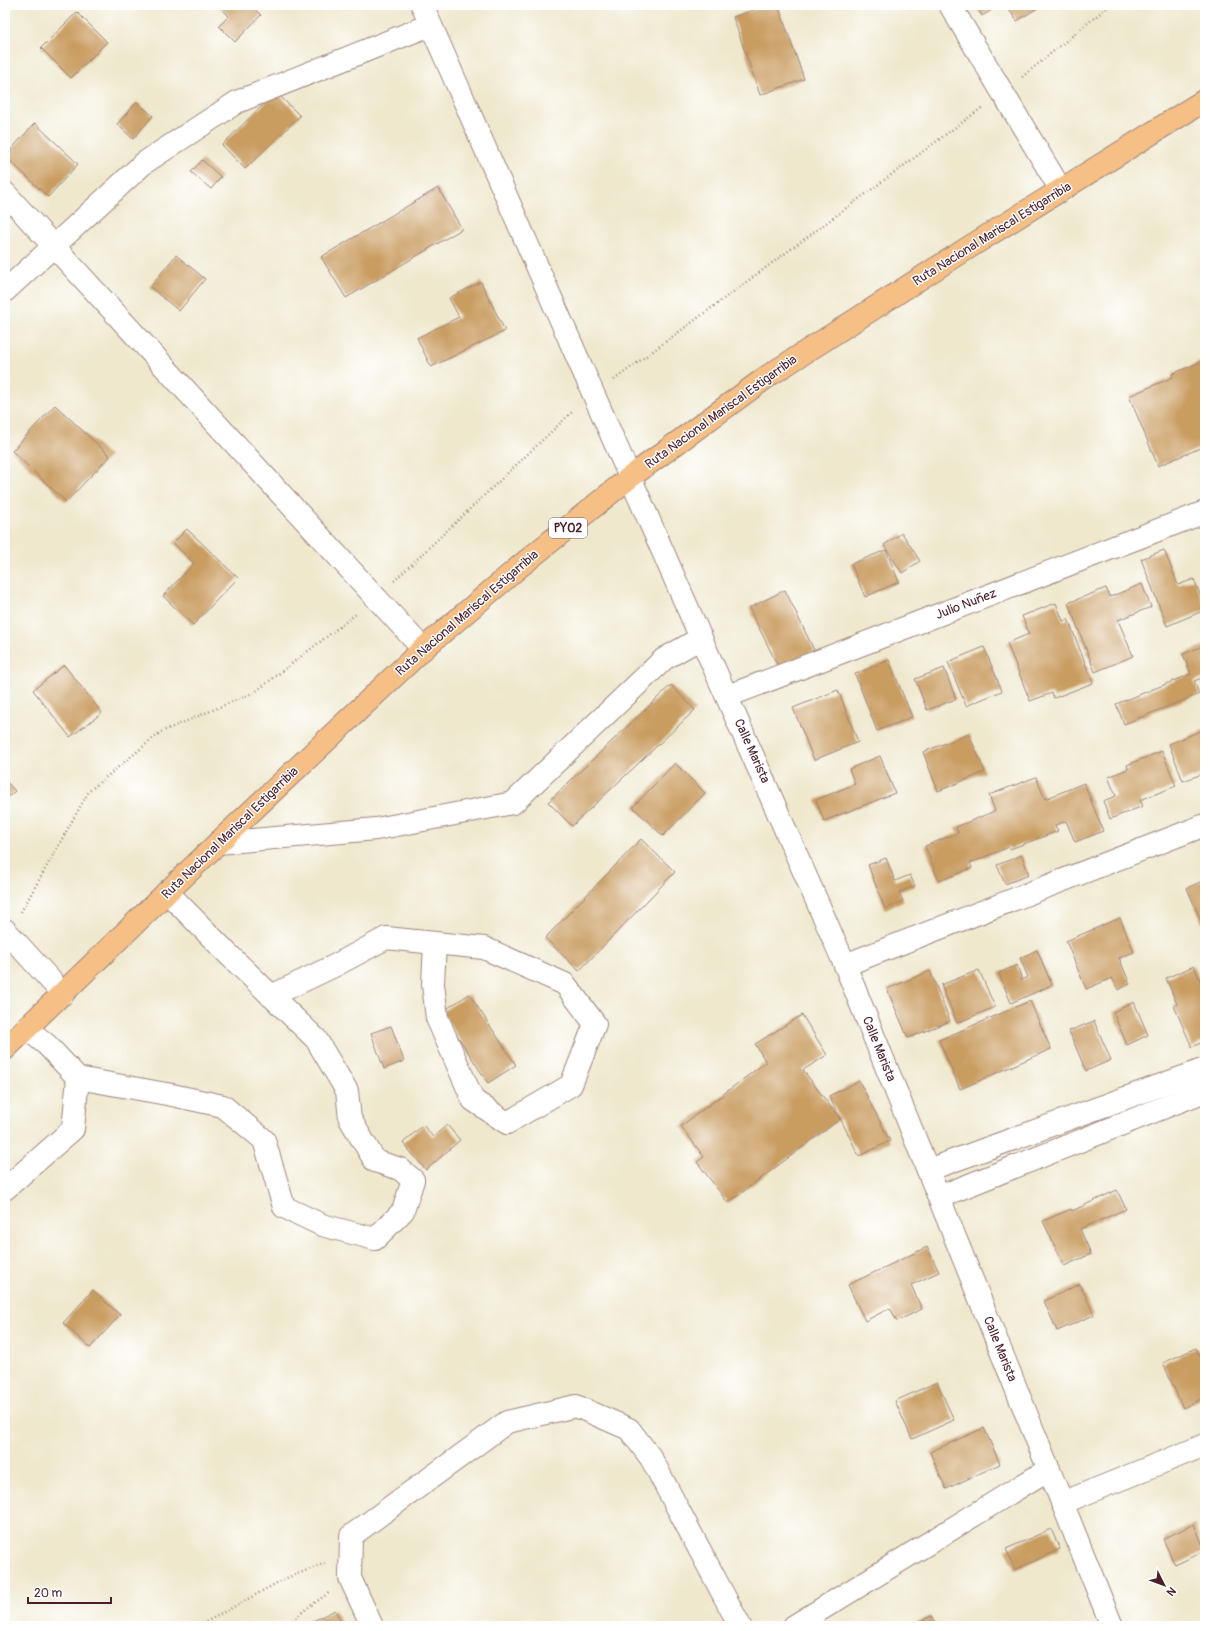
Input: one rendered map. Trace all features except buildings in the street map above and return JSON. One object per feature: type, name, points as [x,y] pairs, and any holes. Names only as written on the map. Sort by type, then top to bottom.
[{"type":"main road","name":"Ruta Nacional Mariscal Estigarribia","points":[[5,1049],[218,843],[423,649],[629,478],[768,376],[1205,100]]},
{"type":"street","name":"Calle Marista","points":[[422,5],[629,478],[728,696],[845,965],[1112,1626]]},
{"type":"street","points":[[950,5],[1061,190]]},
{"type":"street","points":[[5,291],[144,163],[237,102],[430,25]]},
{"type":"street","points":[[5,193],[423,649]]},
{"type":"street","name":"Julio Nuñez","points":[[728,696],[1205,512]]},
{"type":"street","points":[[218,843],[376,829],[513,803],[664,659],[701,638]]},
{"type":"street","points":[[845,965],[1205,825]]},
{"type":"street","points":[[26,1028],[47,1045],[78,1078],[223,1106],[264,1140],[284,1207],[322,1225],[376,1239],[403,1211],[413,1180],[400,1169],[375,1161],[350,1119],[347,1091],[316,1039],[167,892]]},
{"type":"street","points":[[7,932],[63,994]]},
{"type":"street","points":[[271,996],[336,965],[386,938],[435,943],[484,948],[565,984],[595,1024],[571,1085],[507,1123],[473,1100],[437,1018],[433,984],[435,943]]},
{"type":"street","points":[[928,1170],[1205,1069]]},
{"type":"street","points":[[5,1189],[73,1129],[78,1078]]},
{"type":"street","points":[[938,1197],[1205,1091]]},
{"type":"street","points":[[372,1626],[350,1578],[351,1536],[507,1422],[576,1406],[629,1429],[651,1458],[740,1626]]},
{"type":"street","points":[[1062,1503],[1205,1445]]},
{"type":"street","points":[[794,1626],[1049,1470]]},
{"type":"path","points":[[7,932],[89,791],[161,732],[256,692],[377,598],[578,406],[1003,92],[1110,5]]},
{"type":"path","points":[[199,1626],[284,1579],[350,1554]]},
{"type":"path","points":[[287,1626],[306,1609],[350,1578]]}]
